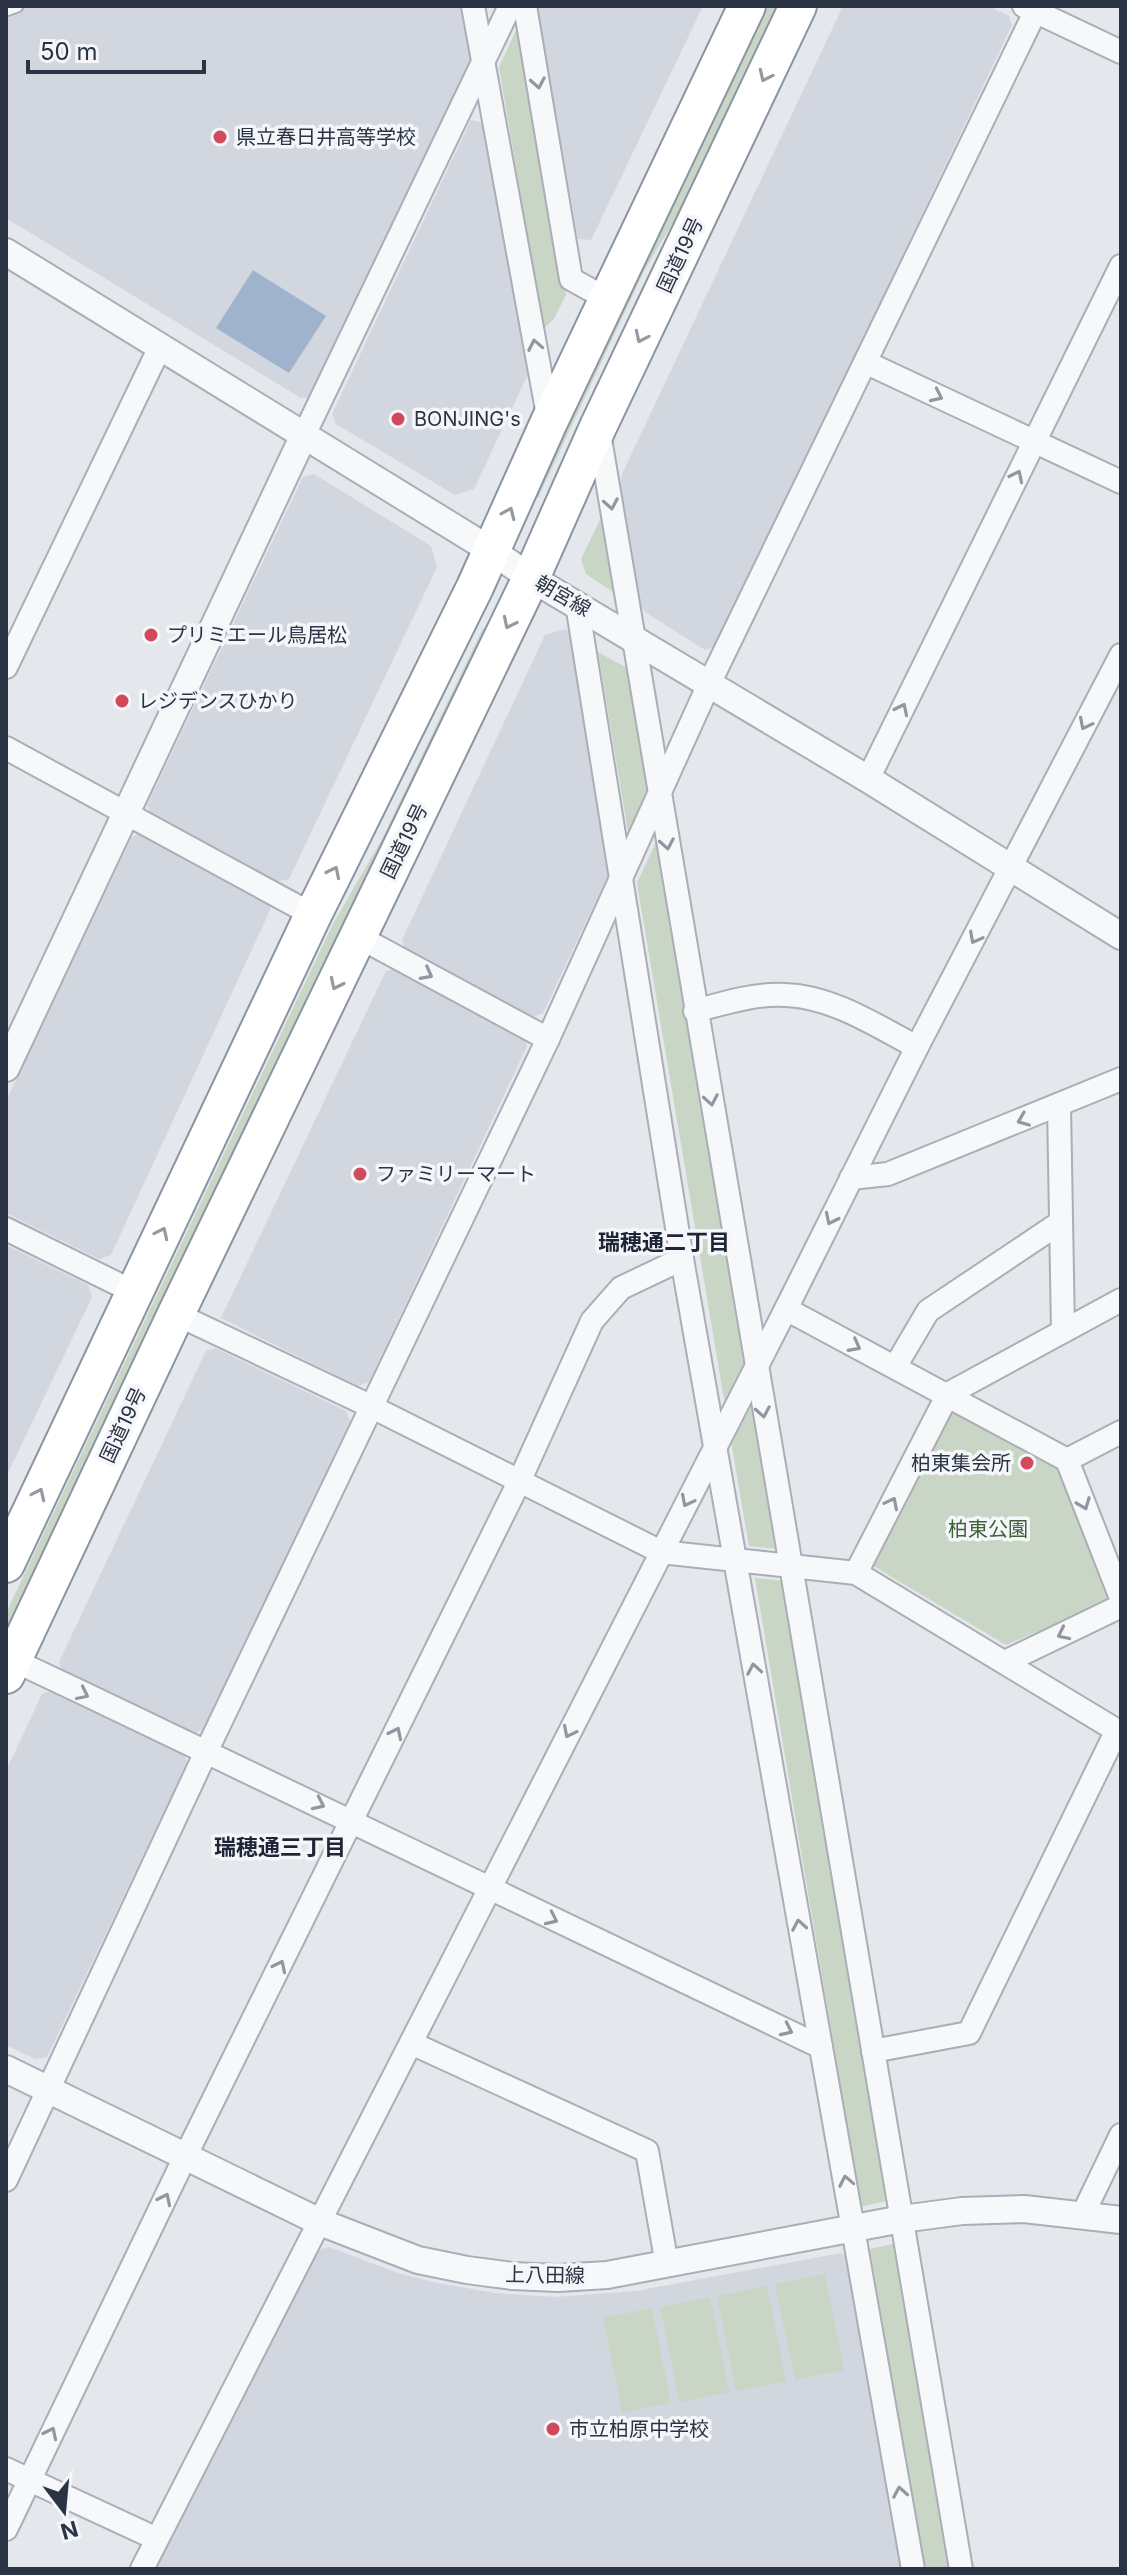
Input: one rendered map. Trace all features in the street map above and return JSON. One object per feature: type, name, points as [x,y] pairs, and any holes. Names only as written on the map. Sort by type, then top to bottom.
[{"type":"highway","points":[[6,1564],[313,915],[492,551],[549,422],[747,6]]},
{"type":"highway","name":"国道19号","points":[[9,1668],[531,578],[598,427],[798,6]]},
{"type":"street","points":[[473,6],[549,422]]},
{"type":"street","points":[[6,1068],[510,6]]},
{"type":"street","points":[[525,6],[571,279],[607,299]]},
{"type":"street","points":[[6,2180],[370,1406],[548,1039],[709,684],[867,363],[1032,8],[1121,52]]},
{"type":"street","name":"朝宮線","points":[[6,252],[531,578],[868,779],[1121,936]]},
{"type":"street","points":[[868,779],[1121,266]]},
{"type":"street","points":[[6,667],[160,347]]},
{"type":"street","points":[[867,363],[1121,482]]},
{"type":"street","points":[[598,427],[961,2569]]},
{"type":"street","points":[[577,604],[682,1259],[913,2569]]},
{"type":"street","points":[[142,2569],[917,1047],[1121,655]]},
{"type":"street","points":[[6,748],[313,915]]},
{"type":"street","points":[[359,937],[548,1039]]},
{"type":"street","points":[[695,1011],[738,999],[784,994],[818,999],[917,1047]]},
{"type":"street","points":[[851,1178],[888,1174],[1121,1079]]},
{"type":"street","points":[[1059,1105],[1063,1331]]},
{"type":"street","points":[[895,1367],[928,1311],[1061,1222]]},
{"type":"street","points":[[6,1229],[134,1292]]},
{"type":"street","points":[[6,2529],[185,2157],[519,1482],[592,1321],[621,1288],[682,1259]]},
{"type":"street","points":[[856,1573],[948,1394],[1121,1300]]},
{"type":"street","points":[[786,1309],[1067,1460],[1121,1598]]},
{"type":"street","points":[[176,1314],[370,1406],[661,1552],[856,1573],[1119,1732],[969,2033],[873,2051]]},
{"type":"street","points":[[1067,1460],[1121,1432]]},
{"type":"street","points":[[1005,1662],[1121,1606]]},
{"type":"street","points":[[9,1668],[206,1752],[353,1820],[821,2047]]},
{"type":"street","points":[[411,2043],[647,2151],[667,2265]]},
{"type":"street","name":"上八田線","points":[[6,2069],[320,2222],[418,2260],[467,2270],[512,2276],[594,2276],[667,2265],[902,2219],[962,2211],[1024,2209],[1121,2220]]},
{"type":"street","points":[[1083,2214],[1121,2135]]},
{"type":"street","points":[[6,2469],[157,2539]]},
{"type":"lane","points":[[6,10],[17,6]]},
{"type":"shaded area","name":"県立春日井高等学校","points":[[6,6],[465,6],[473,56],[308,397],[301,398],[6,218]]},
{"type":"shaded area","points":[[537,6],[703,6],[591,240],[578,239]]},
{"type":"shaded area","points":[[843,6],[988,6],[1009,16],[1012,25],[717,646],[705,650],[645,612],[640,605],[620,485],[622,474]]},
{"type":"shaded area","points":[[471,120],[486,123],[529,372],[474,489],[455,495],[336,424],[332,414]]},
{"type":"shaded area","points":[[314,474],[431,546],[437,567],[289,879],[278,881],[151,814],[147,805],[303,477]]},
{"type":"shaded area","points":[[566,629],[573,639],[610,871],[543,1013],[533,1017],[405,948],[402,940],[545,635]]},
{"type":"shaded area","points":[[140,833],[267,901],[271,908],[111,1255],[99,1259],[6,1213],[6,1101],[132,837]]},
{"type":"shaded area","points":[[396,968],[524,1035],[527,1046],[369,1382],[358,1386],[221,1318],[386,971]]},
{"type":"shaded area","points":[[6,1245],[88,1285],[92,1297],[6,1477]]},
{"type":"shaded area","points":[[215,1348],[346,1411],[350,1421],[203,1730],[195,1733],[62,1672],[59,1662],[206,1351]]},
{"type":"shaded area","points":[[52,1691],[184,1752],[187,1763],[47,2057],[35,2059],[6,2045],[6,1771],[42,1694]]},
{"type":"shaded area","name":"市立柏原中学校","points":[[329,2247],[401,2274],[433,2282],[495,2293],[555,2297],[636,2291],[841,2253],[849,2259],[900,2569],[155,2569],[319,2250]]},
{"type":"green space","points":[[768,6],[779,6],[694,187],[644,271],[538,498],[534,496]]},
{"type":"green space","points":[[519,24],[566,295],[554,319],[543,329],[499,67]]},
{"type":"green space","points":[[602,516],[616,594],[586,574],[581,559]]},
{"type":"green space","points":[[483,628],[486,630],[6,1631],[6,1613],[333,924],[382,839]]},
{"type":"green space","points":[[598,652],[629,669],[651,788],[628,832]]},
{"type":"green space","points":[[657,840],[748,1362],[725,1405],[637,883]]},
{"type":"green space","points":[[754,1402],[778,1549],[749,1546],[731,1441]]},
{"type":"green space","name":"柏東公園","points":[[957,1411],[1060,1467],[1111,1600],[1006,1645],[870,1564],[943,1420]]},
{"type":"green space","points":[[755,1578],[784,1581],[890,2200],[861,2207]]},
{"type":"green space","points":[[897,2243],[953,2569],[924,2569],[870,2249]]},
{"type":"green space","points":[[825,2274],[844,2370],[795,2380],[775,2284]]},
{"type":"green space","points":[[767,2286],[786,2381],[736,2391],[717,2296]]},
{"type":"green space","points":[[710,2297],[729,2392],[679,2402],[660,2307]]},
{"type":"green space","points":[[652,2308],[671,2403],[622,2413],[603,2318]]},
{"type":"water","points":[[253,270],[326,316],[289,373],[216,328]]},
{"type":"place","name":"県立春日井高等学校","points":[[220,137]]},
{"type":"place","name":"BONJING's","points":[[398,419]]},
{"type":"place","name":"プリミエール鳥居松","points":[[151,635]]},
{"type":"place","name":"レジデンスひかり","points":[[122,701]]},
{"type":"place","name":"ファミリーマート","points":[[360,1174]]},
{"type":"place","name":"柏東集会所","points":[[1027,1463]]},
{"type":"place","name":"市立柏原中学校","points":[[553,2429]]},
{"type":"district","name":"瑞穂通二丁目","points":[[664,1242]]},
{"type":"district","name":"瑞穂通三丁目","points":[[280,1847]]}]
